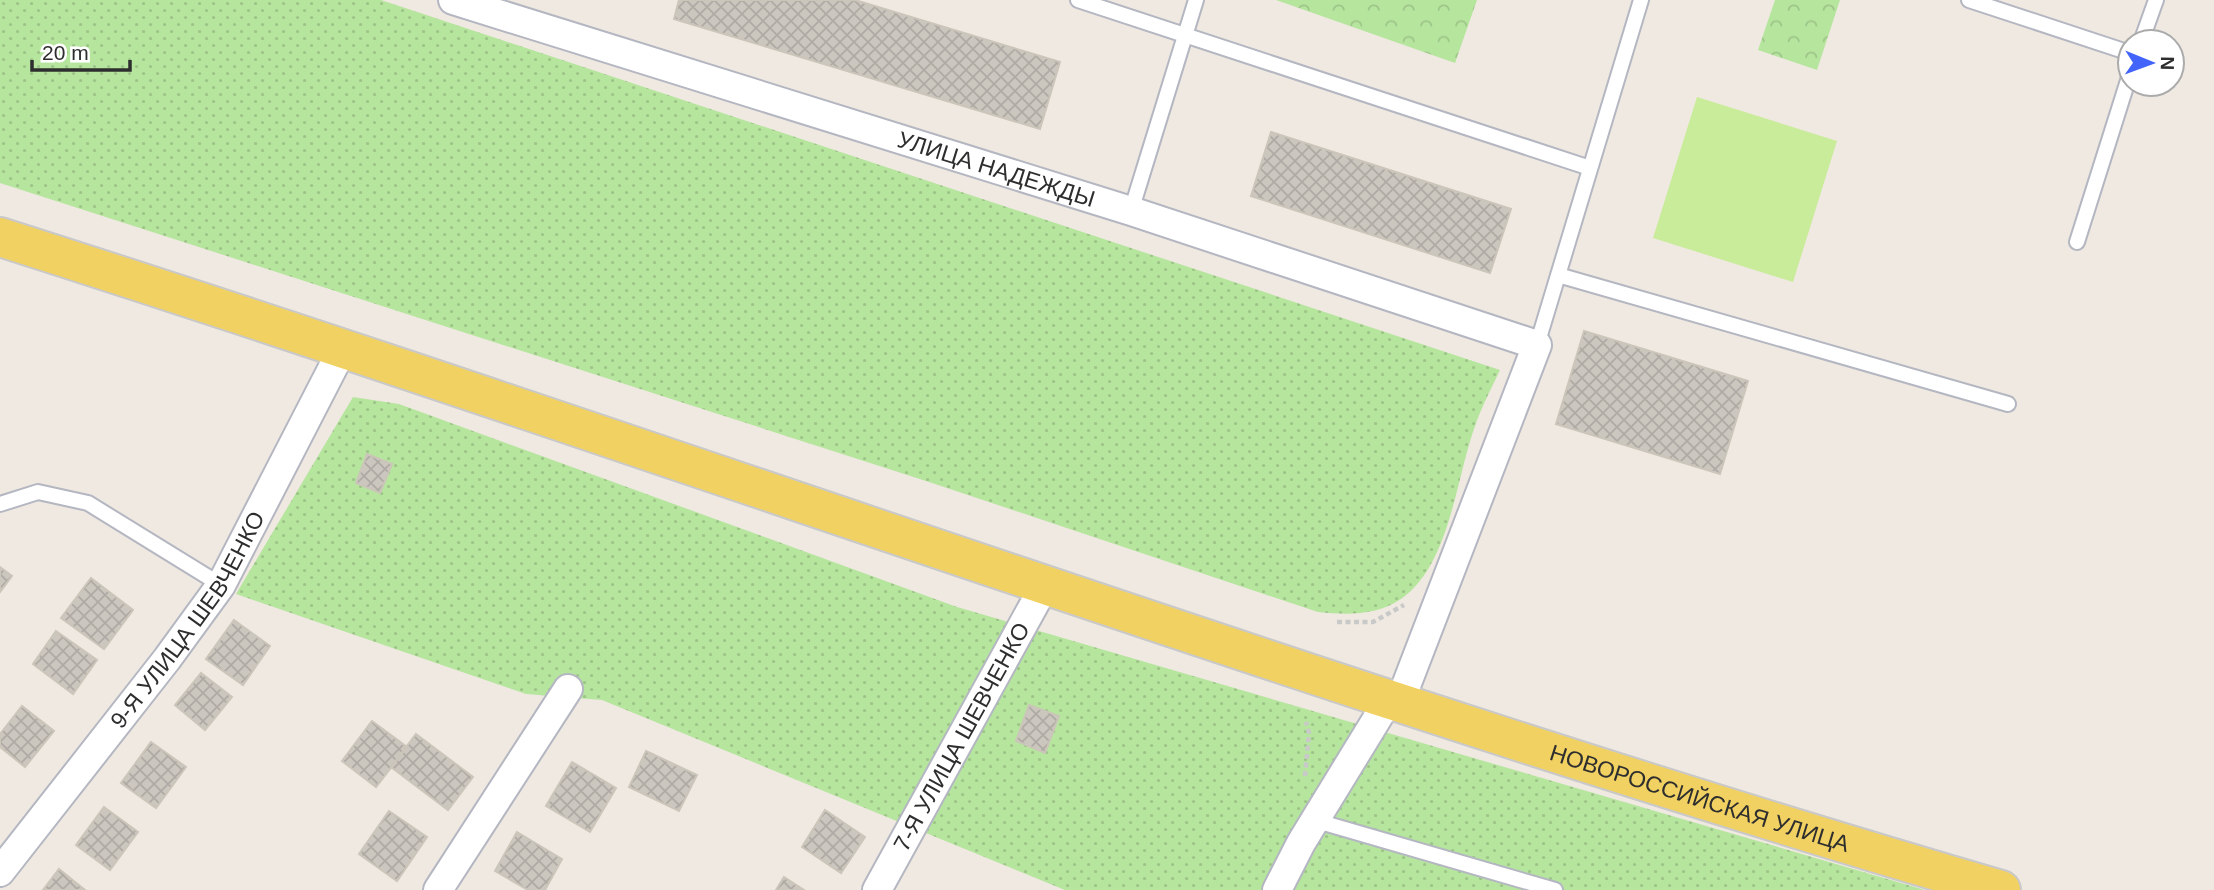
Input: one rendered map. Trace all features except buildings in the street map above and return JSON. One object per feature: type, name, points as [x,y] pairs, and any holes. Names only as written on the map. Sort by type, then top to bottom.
[{"type":"main road","name":"НОВОРОССИЙСКАЯ УЛИЦА","points":[[0,237],[344,346],[1398,704],[2001,890]]},
{"type":"street","name":"УЛИЦА НАДЕЖДЫ","points":[[453,0],[495,7],[1131,211],[1537,345]]},
{"type":"street","points":[[1277,890],[1301,843],[1317,821],[1383,709],[1398,704],[1537,345]]},
{"type":"street","name":"9-Я УЛИЦА ШЕВЧЕНКО","points":[[0,872],[167,659],[221,584],[344,346]]},
{"type":"street","name":"7-Я УЛИЦА ШЕВЧЕНКО","points":[[877,890],[1046,583]]},
{"type":"street","points":[[438,890],[568,689]]},
{"type":"lane","points":[[1078,0],[1186,33],[1590,168]]},
{"type":"lane","points":[[1131,211],[1196,0]]},
{"type":"lane","points":[[1537,345],[1641,0]]},
{"type":"lane","points":[[1969,0],[2116,48]]},
{"type":"lane","points":[[2146,28],[2155,0]]},
{"type":"lane","points":[[2077,242],[2122,98]]},
{"type":"lane","points":[[1558,275],[2008,404]]},
{"type":"lane","points":[[0,504],[38,492],[88,503],[221,584]]},
{"type":"lane","points":[[1317,821],[1555,890]]},
{"type":"path","points":[[1337,622],[1373,622],[1409,600]]},
{"type":"green space","points":[[0,0],[381,0],[1500,370],[1474,429],[1449,521],[1430,566],[1417,584],[1401,599],[1381,609],[1351,614],[1318,612],[926,481],[0,183]]},
{"type":"green space","points":[[1276,0],[1477,0],[1455,63]]},
{"type":"green space","points":[[1775,0],[1840,0],[1817,70],[1758,50]]},
{"type":"green space","points":[[1697,97],[1837,141],[1793,282],[1653,238]]},
{"type":"green space","points":[[353,397],[399,404],[957,607],[1925,890],[1065,890],[602,700],[526,694],[236,594]]}]
